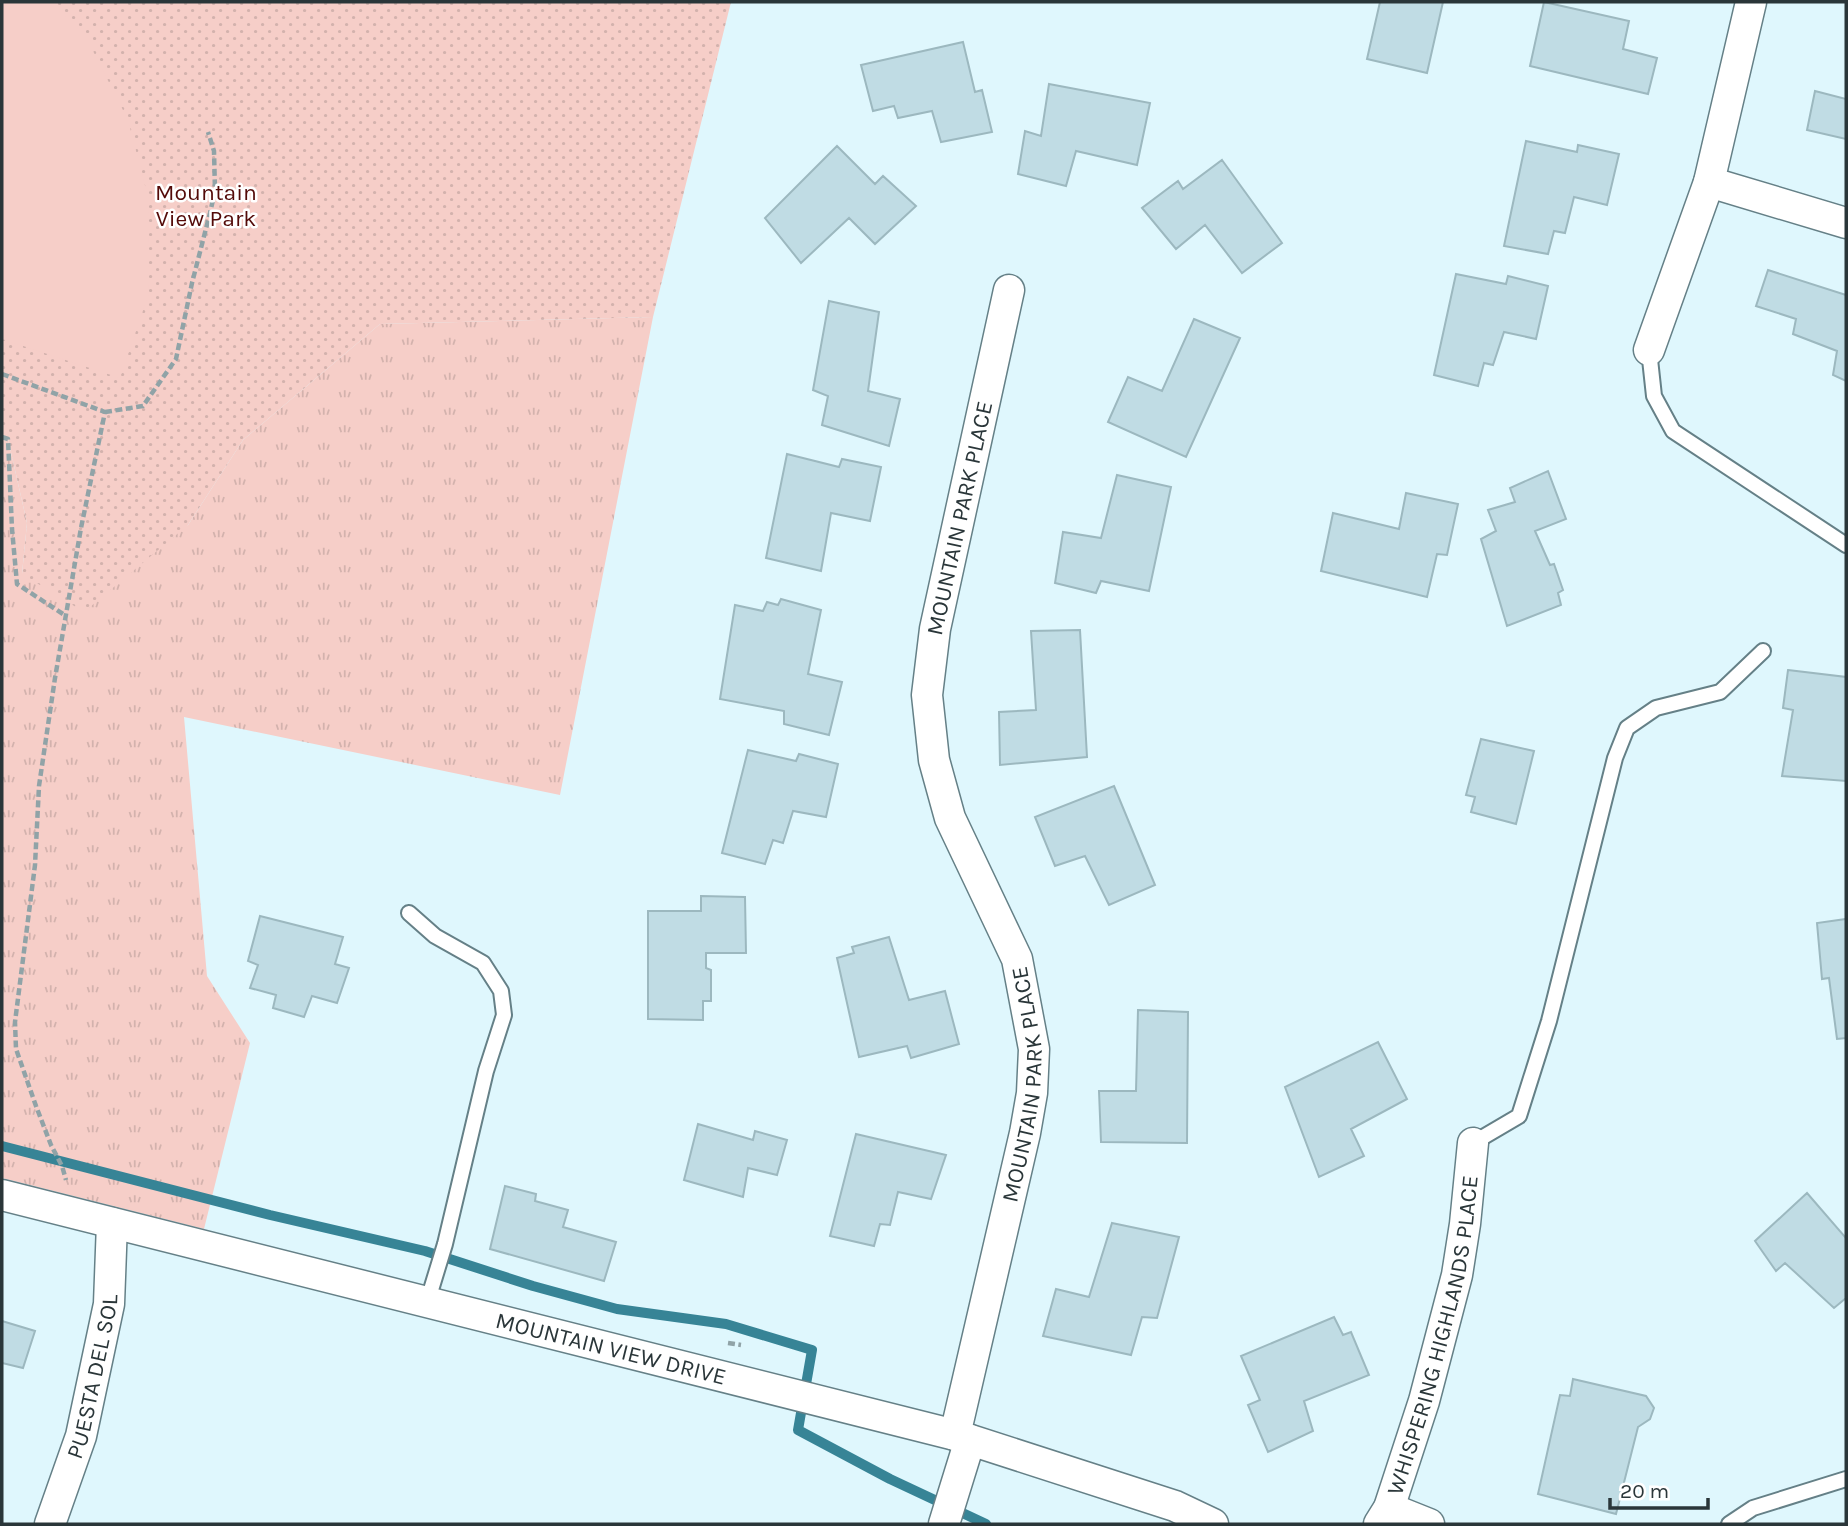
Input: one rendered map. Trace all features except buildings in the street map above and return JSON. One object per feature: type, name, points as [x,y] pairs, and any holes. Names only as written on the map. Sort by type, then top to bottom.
[{"type":"street","points":[[1649,350],[1709,182],[1751,2]]},
{"type":"street","points":[[1709,182],[1846,223]]},
{"type":"street","name":"MOUNTAIN PARK PLACE","points":[[944,1524],[1032,1093],[1034,1049],[1017,959],[950,818],[934,760],[927,695],[935,629],[1009,290]]},
{"type":"street","name":"WHISPERING HIGHLANDS PLACE","points":[[1384,1516],[1424,1401],[1457,1275],[1473,1143]]},
{"type":"street","name":"MOUNTAIN VIEW DRIVE","points":[[2,1195],[962,1437],[1175,1506],[1213,1524]]},
{"type":"street","name":"PUESTA DEL SOL","points":[[50,1524],[81,1436],[109,1304],[112,1223]]},
{"type":"street","points":[[1384,1516],[1429,1524]]},
{"type":"lane","points":[[1649,350],[1654,396],[1673,431],[1846,545]]},
{"type":"lane","points":[[1473,1143],[1519,1116],[1549,1021],[1615,758],[1627,728],[1656,708],[1720,692],[1763,650]]},
{"type":"lane","points":[[409,913],[435,936],[483,962],[501,991],[503,1015],[486,1071],[445,1244],[427,1303]]},
{"type":"lane","points":[[1729,1524],[1753,1508],[1846,1479]]},
{"type":"path","points":[[2,374],[106,412],[143,405],[176,359],[215,191],[214,151],[208,132]]},
{"type":"path","points":[[76,1214],[62,1166],[51,1145],[16,1049],[15,1022],[35,865],[39,786],[81,528],[106,412]]},
{"type":"path","points":[[2,437],[8,439],[17,584],[66,616]]},
{"type":"green space","name":"Mountain View Park","points":[[2,2],[731,2],[653,317],[380,324],[243,440],[188,525],[84,612],[22,574],[27,523],[8,439],[2,437]]},
{"type":"green space","points":[[2,2],[48,2],[65,16],[90,45],[128,120],[148,197],[149,293],[120,378],[2,339]]},
{"type":"green space","points":[[653,317],[560,795],[184,717],[207,976],[250,1043],[204,1229],[2,1178],[2,437],[8,439],[27,523],[22,574],[188,525],[243,440],[380,324]]},
{"type":"waterway","points":[[2,1146],[270,1215],[425,1251],[533,1286],[617,1309],[726,1324],[812,1350],[798,1430],[890,1479],[986,1524]]}]
